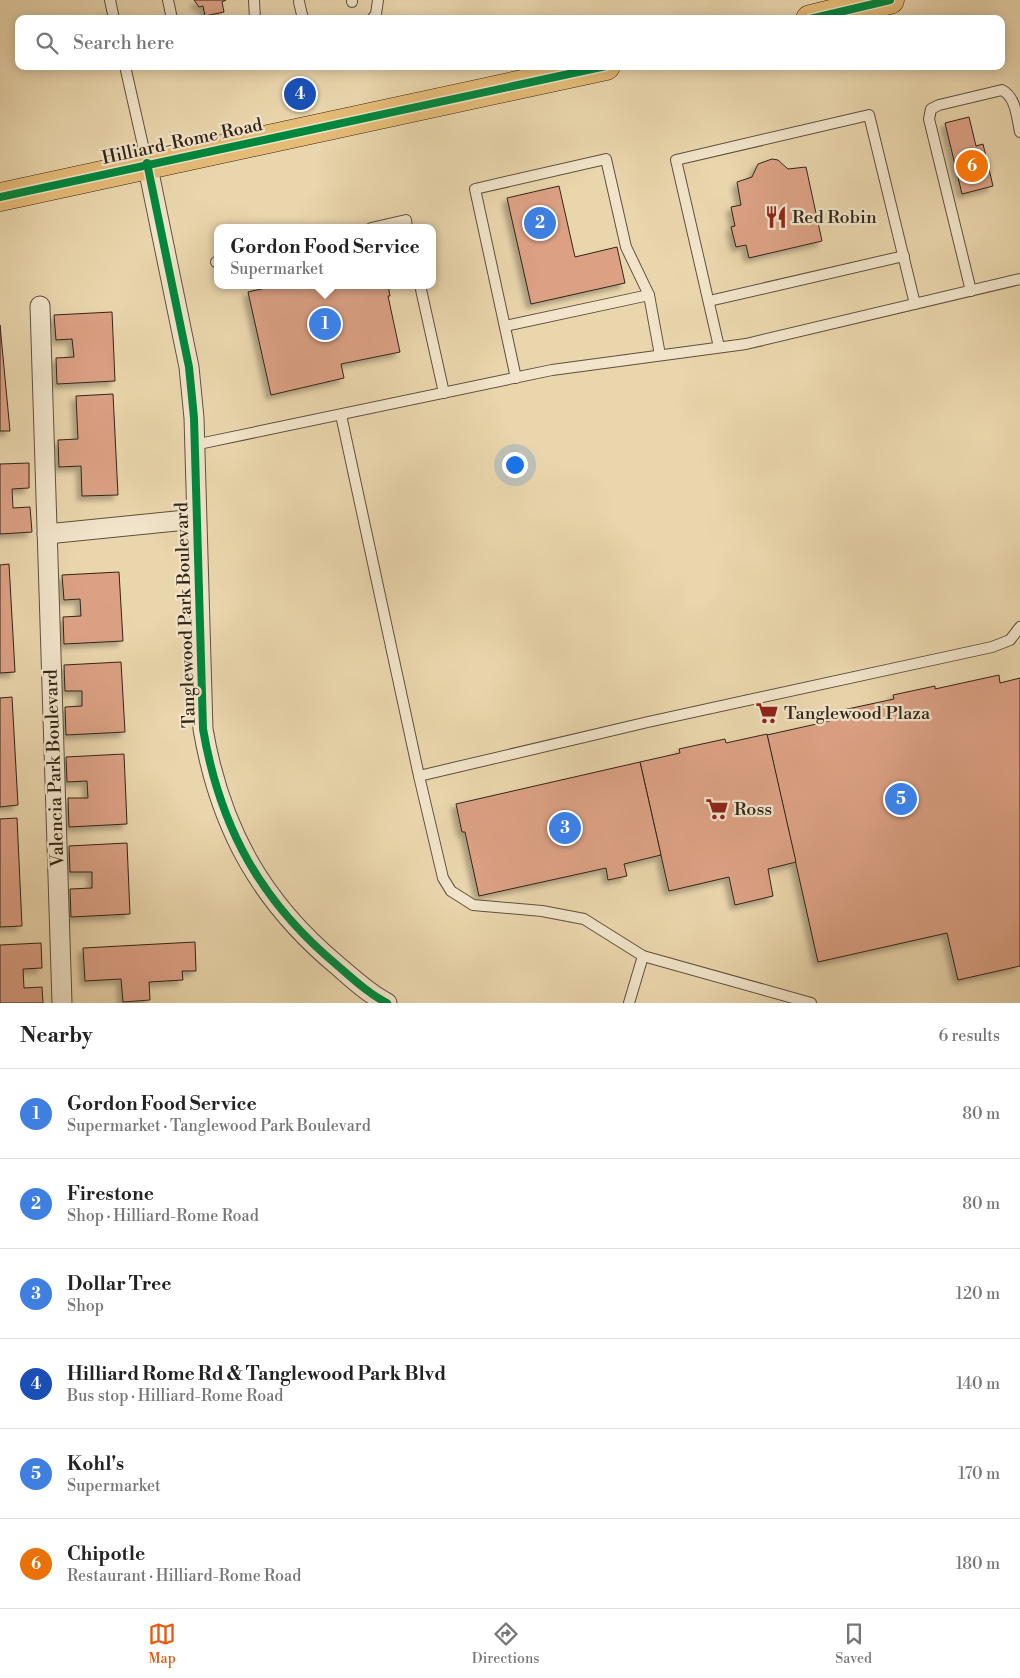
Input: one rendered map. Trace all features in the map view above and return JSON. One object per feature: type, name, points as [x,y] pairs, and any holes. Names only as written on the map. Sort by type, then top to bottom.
[{"type":"main road","points":[[827,15],[890,0]]},
{"type":"main road","name":"Hilliard-Rome Road","points":[[0,197],[587,70]]},
{"type":"street","name":"Tanglewood Park Boulevard","points":[[147,164],[189,366],[194,445],[203,729],[210,770],[225,813],[243,853],[275,904],[309,942],[348,975],[386,1003]]},
{"type":"street","name":"Valencia Park Boulevard","points":[[40,306],[62,1003]]},
{"type":"street","points":[[47,534],[196,518]]},
{"type":"lane","points":[[110,0],[113,15]]},
{"type":"lane","points":[[168,0],[171,15]]},
{"type":"lane","points":[[254,0],[254,15]]},
{"type":"lane","points":[[375,15],[378,0]]},
{"type":"lane","points":[[299,2],[302,15]]},
{"type":"lane","points":[[126,70],[147,164]]},
{"type":"lane","points":[[971,291],[929,119],[931,109],[939,104],[1002,90],[1009,94],[1013,102],[1020,132]]},
{"type":"lane","points":[[719,347],[676,160],[869,115],[915,304]]},
{"type":"lane","points":[[516,378],[475,188],[606,159],[626,247],[649,295],[660,355]]},
{"type":"lane","points":[[388,224],[406,220],[407,224]]},
{"type":"lane","points":[[709,300],[904,256]]},
{"type":"lane","points":[[194,445],[552,370],[746,344],[1020,279]]},
{"type":"lane","points":[[421,289],[444,393]]},
{"type":"lane","points":[[505,326],[649,295]]},
{"type":"lane","points":[[340,415],[419,776],[443,878],[451,891],[473,905],[542,911],[584,919],[643,956],[811,1003]]},
{"type":"lane","points":[[419,776],[648,722],[992,647],[1010,640],[1020,628]]},
{"type":"lane","points":[[629,1003],[643,956]]},
{"type":"building","points":[[194,0],[226,0],[222,2],[224,12],[205,15],[203,6],[199,7]]},
{"type":"building","points":[[969,117],[976,146],[983,144],[993,186],[962,194],[945,123]]},
{"type":"building","name":"Red Robin","points":[[772,159],[778,160],[788,169],[806,167],[822,241],[749,258],[746,245],[736,247],[731,227],[735,226],[731,207],[741,205],[737,182],[752,177],[758,164]]},
{"type":"building","points":[[559,186],[575,257],[617,247],[625,283],[531,304],[507,198]]},
{"type":"building","points":[[261,289],[389,289],[390,296],[388,296],[400,352],[341,364],[344,378],[271,395],[248,292]]},
{"type":"building","points":[[112,312],[115,381],[57,384],[56,358],[74,357],[72,339],[56,340],[54,315]]},
{"type":"building","points":[[0,325],[10,431],[0,431]]},
{"type":"building","points":[[113,394],[118,495],[82,496],[81,466],[59,467],[58,440],[78,439],[76,396]]},
{"type":"building","points":[[29,463],[29,488],[12,489],[13,508],[30,507],[32,532],[0,534],[0,464]]},
{"type":"building","points":[[9,564],[15,672],[0,673],[0,565]]},
{"type":"building","points":[[119,572],[123,641],[64,644],[63,617],[81,616],[80,599],[64,600],[62,575]]},
{"type":"building","points":[[121,662],[125,732],[66,735],[65,707],[82,706],[82,691],[65,691],[64,665]]},
{"type":"building","points":[[999,675],[1000,683],[1020,678],[1020,966],[958,980],[947,933],[818,962],[767,735],[830,721],[829,713],[894,699],[893,695],[935,686],[935,689]]},
{"type":"building","points":[[12,697],[18,805],[0,807],[0,698]]},
{"type":"building","name":"Ross","points":[[767,734],[796,862],[768,869],[773,896],[735,905],[729,877],[669,891],[640,762],[680,753],[679,749],[725,739],[726,743]]},
{"type":"building","points":[[124,754],[127,824],[69,827],[68,798],[88,798],[87,781],[67,782],[66,757]]},
{"type":"building","points":[[640,762],[661,855],[624,864],[627,876],[608,880],[606,868],[479,896],[465,832],[462,832],[456,804]]},
{"type":"building","points":[[17,818],[22,926],[0,927],[0,819]]},
{"type":"building","points":[[127,843],[130,914],[71,917],[70,889],[92,888],[92,872],[70,872],[69,846]]},
{"type":"building","points":[[195,942],[196,971],[182,971],[183,980],[149,982],[150,1000],[123,1002],[121,979],[85,981],[83,948]]},
{"type":"building","points":[[41,943],[42,968],[23,969],[24,988],[42,987],[43,1003],[0,1003],[0,945]]},
{"type":"cycle path","points":[[827,15],[890,0]]},
{"type":"cycle path","points":[[0,197],[587,70]]},
{"type":"cycle path","points":[[147,163],[189,367],[194,418],[203,729],[220,799],[248,861],[266,889],[287,916],[311,942],[338,966],[361,986],[387,1003]]},
{"type":"place","name":"Hilliard Rome Rd & Tanglewood Park Blvd","points":[[300,94]]},
{"type":"place","name":"Chipotle","points":[[972,166]]},
{"type":"place","name":"Red Robin","points":[[776,217]]},
{"type":"place","name":"Firestone","points":[[540,223]]},
{"type":"place","name":"Gordon Food Service","points":[[325,324]]},
{"type":"place","name":"Tanglewood Plaza","points":[[767,713]]},
{"type":"place","name":"Kohl's","points":[[901,799]]},
{"type":"place","name":"Ross","points":[[717,809]]},
{"type":"place","name":"Dollar Tree","points":[[565,828]]}]
